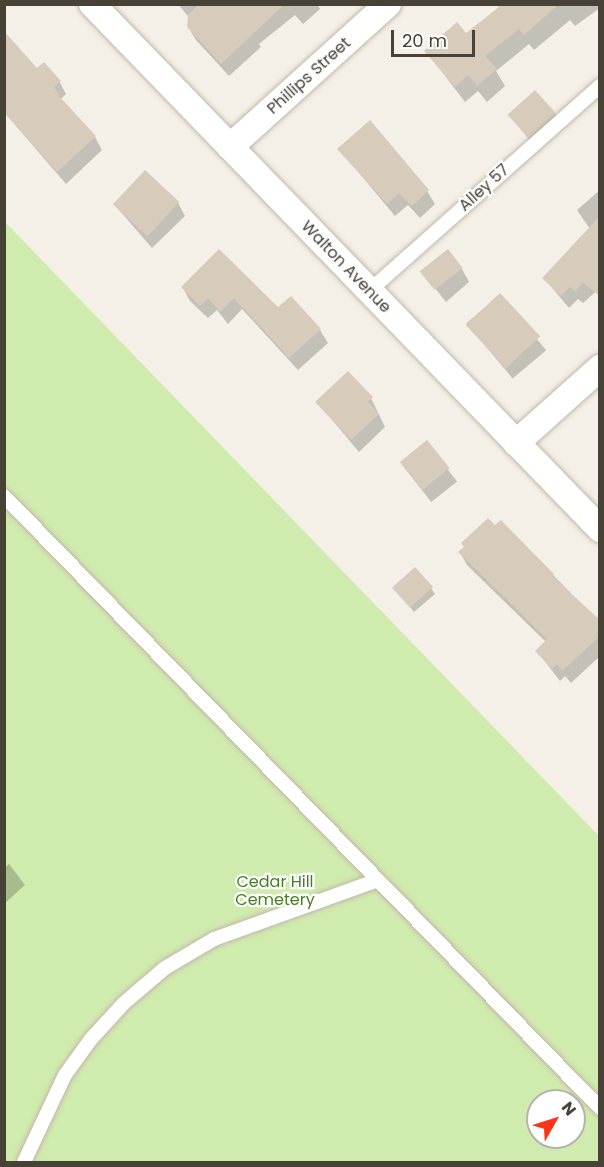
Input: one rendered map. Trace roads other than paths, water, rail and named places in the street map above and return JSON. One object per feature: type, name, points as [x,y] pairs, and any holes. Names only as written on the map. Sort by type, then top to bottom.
[{"type":"street","name":"Walton Avenue","points":[[92,4],[600,529]]},
{"type":"street","name":"Phillips Street","points":[[230,147],[388,4]]},
{"type":"street","points":[[516,443],[600,368]]},
{"type":"lane","name":"Alley 57","points":[[369,291],[600,86]]},
{"type":"lane","points":[[4,496],[600,1108]]},
{"type":"lane","points":[[24,1162],[65,1075],[91,1039],[124,1003],[165,968],[214,939],[378,880]]},
{"type":"park label","name":"Cedar Hill Cemetery","points":[[275,891]]}]
